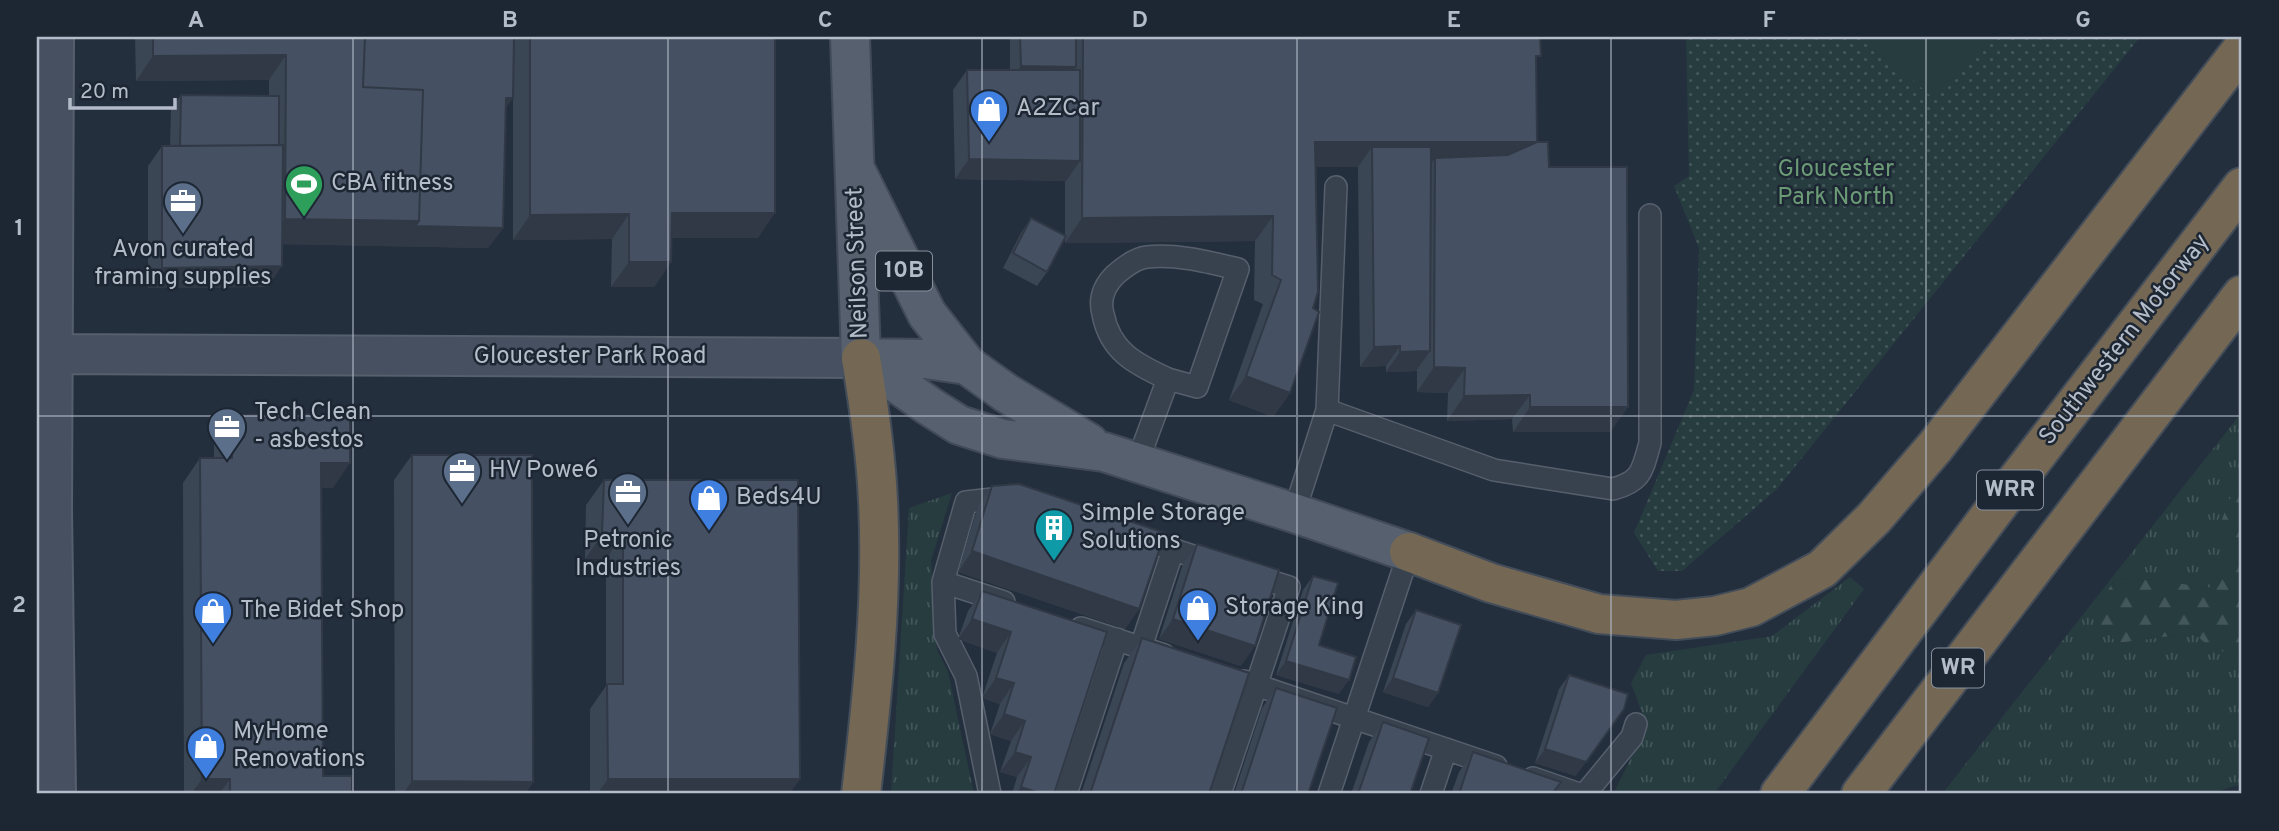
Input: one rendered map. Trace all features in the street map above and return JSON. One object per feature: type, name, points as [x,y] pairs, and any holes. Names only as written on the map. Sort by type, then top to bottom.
[{"type":"highway","points":[[1409,552],[1491,583],[1587,611],[1635,618],[1676,620],[1715,616],[1751,607],[1822,569],[1874,518],[1935,447],[2242,49]]},
{"type":"highway","name":"Southwestern Motorway","points":[[1780,794],[2242,187]]},
{"type":"highway","name":"WRR","points":[[2055,541],[2242,295]]},
{"type":"highway","points":[[861,358],[873,429],[879,559],[870,710],[861,794]]},
{"type":"highway","name":"WR","points":[[1861,794],[2055,541]]},
{"type":"main road","name":"Neilson Street","points":[[850,37],[861,358]]},
{"type":"main road","name":"Neilson Street","points":[[855,169],[927,314],[967,365]]},
{"type":"main road","points":[[861,358],[959,425],[1003,439],[1120,458],[1409,552]]},
{"type":"main road","points":[[861,358],[926,359],[967,365],[1006,393],[1120,458]]},
{"type":"street","points":[[54,37],[52,354],[56,794]]},
{"type":"street","name":"Gloucester Park Road","points":[[52,354],[861,358]]},
{"type":"lane","points":[[1294,513],[1327,410],[1336,187]]},
{"type":"lane","points":[[1327,410],[1494,470],[1612,489],[1630,484],[1643,469],[1650,443],[1650,215]]},
{"type":"lane","points":[[1144,257],[1186,257],[1238,269],[1197,387],[1168,379],[1142,367],[1122,352],[1106,332],[1101,305],[1105,284],[1122,268],[1144,257]]},
{"type":"lane","points":[[1120,458],[1168,379]]},
{"type":"lane","points":[[990,794],[966,676],[945,634],[943,582],[966,502],[1010,497],[1035,505]]},
{"type":"lane","points":[[1110,529],[1289,587],[1220,794]]},
{"type":"lane","points":[[1140,647],[1173,550]]},
{"type":"lane","points":[[1329,794],[1409,552]]},
{"type":"lane","points":[[943,582],[1017,607]]},
{"type":"lane","points":[[1067,623],[1179,660]]},
{"type":"lane","points":[[1066,794],[1116,639]]},
{"type":"lane","points":[[1230,677],[1579,794]]},
{"type":"lane","points":[[1585,794],[1632,737],[1636,724]]},
{"type":"lane","points":[[1430,794],[1446,748]]},
{"type":"green space","name":"Gloucester Park North","points":[[1686,37],[2140,37],[1777,489],[1682,571],[1658,571],[1634,533],[1694,390],[1699,248],[1674,186],[1689,176]]},
{"type":"green space","points":[[1864,37],[1989,37],[1934,99]]},
{"type":"green space","points":[[2242,412],[2242,484],[2236,483],[2232,551],[2220,575],[2209,588],[2157,580],[2116,578],[2091,615],[2117,643],[2194,633],[2213,649],[2242,654],[2242,784],[2208,794],[1942,794]]},
{"type":"green space","points":[[2236,483],[2242,484],[2242,654],[2213,650],[2194,633],[2117,643],[2091,615],[2116,578],[2157,580],[2209,588],[2220,575],[2232,551],[2217,532]]},
{"type":"green space","points":[[952,493],[931,561],[937,650],[948,672],[974,794],[891,794],[909,508]]},
{"type":"green space","points":[[1850,577],[1864,589],[1714,794],[1613,794],[1647,726],[1631,683],[1646,655],[1772,636]]},
{"type":"building","points":[[153,37],[365,37],[363,87],[423,90],[419,221],[285,219],[286,55],[153,56]]},
{"type":"building","points":[[365,37],[514,37],[513,98],[506,98],[503,228],[415,226],[419,221],[423,90],[363,87]]},
{"type":"building","points":[[530,37],[775,37],[775,213],[672,213],[671,262],[629,262],[629,214],[530,215]]},
{"type":"building","points":[[1020,37],[1076,37],[1076,67],[1021,66]]},
{"type":"building","points":[[1083,37],[1540,37],[1541,56],[1536,56],[1537,142],[1315,142],[1318,292],[1313,308],[1319,312],[1290,393],[1246,376],[1281,280],[1272,275],[1273,216],[1082,218]]},
{"type":"building","points":[[967,70],[1080,70],[1080,161],[969,159]]},
{"type":"building","points":[[181,95],[279,96],[279,145],[180,146]]},
{"type":"building","points":[[1537,142],[1548,142],[1549,167],[1627,167],[1628,407],[1530,407],[1530,395],[1464,396],[1465,368],[1434,367],[1435,158],[1508,155]]},
{"type":"building","points":[[283,145],[282,266],[162,268],[162,146]]},
{"type":"building","points":[[1372,147],[1431,147],[1430,351],[1400,352],[1400,346],[1374,347]]},
{"type":"building","points":[[1031,218],[1066,236],[1047,272],[1013,253]]},
{"type":"building","points":[[350,414],[350,463],[321,463],[323,776],[352,776],[352,794],[230,794],[230,779],[202,779],[200,458],[232,458],[232,415]]},
{"type":"building","points":[[412,455],[532,455],[533,782],[412,781]]},
{"type":"building","points":[[604,480],[798,480],[800,779],[608,779],[607,684],[623,684],[623,534],[602,535]]},
{"type":"building","name":"Simple Storage Solutions","points":[[1019,484],[1165,533],[1139,609],[972,551],[992,486]]},
{"type":"building","points":[[1197,544],[1279,570],[1255,646],[1173,619]]},
{"type":"building","points":[[1313,576],[1338,583],[1319,645],[1356,657],[1349,680],[1286,661]]},
{"type":"building","points":[[982,591],[1107,632],[1054,794],[1036,794],[1037,792],[1021,787],[1031,757],[1015,752],[1025,721],[1004,714],[1014,683],[996,678],[1011,632],[972,619]]},
{"type":"building","points":[[1416,610],[1461,625],[1438,693],[1393,678]]},
{"type":"building","points":[[1142,638],[1249,673],[1209,794],[1090,794]]},
{"type":"building","points":[[1569,675],[1628,694],[1624,709],[1586,762],[1545,749]]},
{"type":"building","points":[[1276,688],[1337,708],[1308,794],[1241,794]]},
{"type":"building","points":[[1383,722],[1429,738],[1410,794],[1358,794]]},
{"type":"building","points":[[1473,752],[1561,782],[1552,794],[1459,794]]},
{"type":"place","name":"A2ZCar","points":[[989,143]]},
{"type":"place","name":"CBA fitness","points":[[304,218]]},
{"type":"place","name":"Avon curated framing supplies","points":[[183,235]]},
{"type":"place","name":"Tech Clean - asbestos","points":[[227,461]]},
{"type":"place","name":"HV Powe6","points":[[462,505]]},
{"type":"place","name":"Petronic Industries","points":[[628,526]]},
{"type":"place","name":"Beds4U","points":[[709,532]]},
{"type":"place","name":"Simple Storage Solutions","points":[[1054,562]]},
{"type":"place","name":"Storage King","points":[[1198,642]]},
{"type":"place","name":"The Bidet Shop","points":[[213,645]]},
{"type":"place","name":"MyHome Renovations","points":[[206,780]]}]
